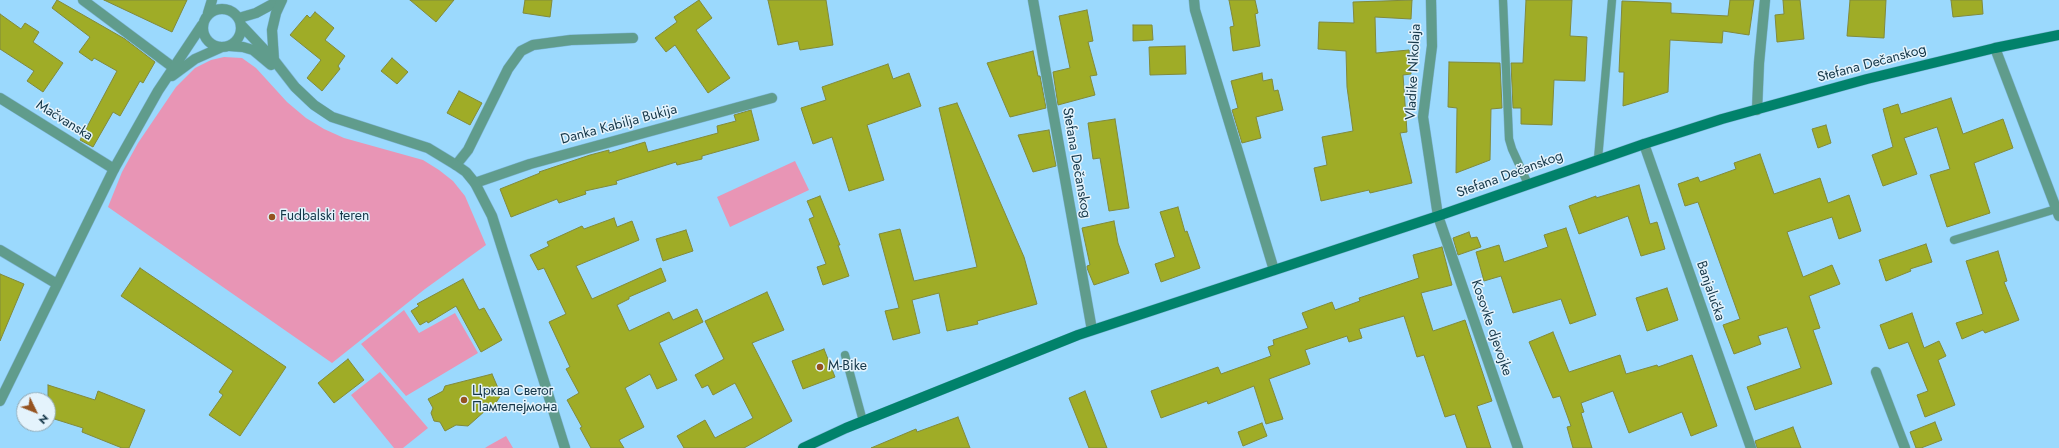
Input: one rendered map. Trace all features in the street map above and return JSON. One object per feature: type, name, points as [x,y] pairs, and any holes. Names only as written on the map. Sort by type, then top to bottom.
[{"type":"main road","name":"Stefana Dečanskog","points":[[804,448],[863,421],[1092,330],[1438,216],[1598,159],[1757,110],[1867,79],[1995,48],[2059,35]]},
{"type":"street","points":[[83,0],[174,68]]},
{"type":"street","points":[[0,401],[56,284],[114,169],[163,83],[202,25],[212,0]]},
{"type":"street","points":[[163,83],[195,59],[226,47],[236,41],[241,34],[232,0]]},
{"type":"street","points":[[238,19],[256,13],[281,0]]},
{"type":"street","points":[[274,60],[272,30],[281,0]]},
{"type":"street","name":"Stefana Dečanskog","points":[[1033,0],[1092,330]]},
{"type":"street","points":[[1194,0],[1195,10],[1274,270]]},
{"type":"street","name":"Vladike Nikolaja","points":[[1431,0],[1432,46],[1423,117],[1438,216]]},
{"type":"street","points":[[1757,110],[1759,63],[1765,0]]},
{"type":"street","points":[[208,13],[218,8],[226,8],[238,19],[274,60],[285,76]]},
{"type":"street","points":[[202,25],[203,34],[207,41],[214,46],[243,46],[253,50],[285,76],[314,105],[332,117],[357,127],[428,148],[456,164],[475,184],[492,216],[565,448]]},
{"type":"street","points":[[456,164],[468,150],[508,69],[522,51],[533,45],[571,40],[633,38]]},
{"type":"street","points":[[1995,48],[2058,212]]},
{"type":"street","name":"Mačvanska","points":[[0,98],[114,169]]},
{"type":"street","name":"Danka Kabilja Bukija","points":[[475,184],[530,164],[772,98]]},
{"type":"street","name":"Banjalučka","points":[[1644,144],[1751,448]]},
{"type":"street","name":"Kosovke djevojke","points":[[1438,216],[1518,448]]},
{"type":"street","points":[[0,250],[56,284]]},
{"type":"street","points":[[1876,372],[1905,448]]},
{"type":"lane","points":[[1503,0],[1509,139],[1528,184]]},
{"type":"lane","points":[[1598,159],[1612,0]]},
{"type":"lane","points":[[1954,240],[2058,212]]},
{"type":"lane","points":[[845,355],[863,421]]},
{"type":"shaded area","name":"Fudbalski teren","points":[[224,57],[242,58],[256,68],[287,102],[306,118],[324,129],[344,138],[423,160],[439,170],[453,181],[465,196],[486,245],[425,289],[332,363],[108,207],[122,172],[138,143],[176,87],[195,68],[211,60]]},
{"type":"shaded area","points":[[795,161],[809,190],[730,227],[717,197]]},
{"type":"shaded area","points":[[404,310],[419,333],[455,313],[478,353],[406,396],[361,344]]},
{"type":"shaded area","points":[[380,372],[428,428],[403,448],[394,448],[351,395]]},
{"type":"shaded area","points":[[506,436],[513,448],[485,448],[488,446]]},
{"type":"building","points":[[57,0],[125,39],[155,62],[143,83],[140,81],[120,116],[113,112],[93,147],[80,140],[117,71],[94,58],[92,61],[79,52],[90,37],[52,8]]},
{"type":"building","points":[[104,0],[187,0],[172,32]]},
{"type":"building","points":[[410,0],[454,0],[436,22]]},
{"type":"building","points":[[525,0],[552,0],[550,17],[523,13]]},
{"type":"building","points":[[699,0],[712,18],[696,30],[730,78],[708,93],[675,45],[666,52],[655,38],[677,22],[674,17]]},
{"type":"building","points":[[768,0],[826,0],[833,45],[800,50],[798,41],[778,45]]},
{"type":"building","points":[[1229,0],[1255,0],[1258,13],[1255,14],[1260,46],[1233,51],[1230,27],[1234,26]]},
{"type":"building","points":[[1412,0],[1411,19],[1375,17],[1376,53],[1409,50],[1411,74],[1403,75],[1407,132],[1400,133],[1412,183],[1370,193],[1369,190],[1321,201],[1314,168],[1327,165],[1322,137],[1353,131],[1347,87],[1346,51],[1318,49],[1319,22],[1354,23],[1353,2]]},
{"type":"building","points":[[1526,0],[1572,0],[1570,36],[1587,37],[1585,81],[1554,80],[1552,125],[1521,124],[1521,108],[1513,108],[1511,63],[1523,63]]},
{"type":"building","points":[[1730,0],[1754,0],[1749,35],[1723,31],[1722,43],[1670,40],[1668,92],[1623,106],[1624,72],[1619,72],[1622,1],[1671,3],[1671,13],[1728,16]]},
{"type":"building","points":[[1783,0],[1800,0],[1804,39],[1777,42],[1775,15],[1784,14]]},
{"type":"building","points":[[1850,0],[1886,0],[1884,38],[1847,36]]},
{"type":"building","points":[[1951,0],[1982,0],[1983,14],[1953,17]]},
{"type":"building","points":[[1087,10],[1093,41],[1088,42],[1097,75],[1090,76],[1095,95],[1058,105],[1053,72],[1070,68],[1059,16]]},
{"type":"building","points":[[315,12],[334,28],[325,40],[345,56],[338,66],[340,69],[322,91],[307,78],[321,60],[290,35],[307,15],[310,18]]},
{"type":"building","points":[[0,14],[21,29],[25,23],[39,32],[33,42],[63,63],[43,92],[27,81],[34,71],[0,49]]},
{"type":"building","points":[[1133,25],[1152,25],[1153,40],[1133,41]]},
{"type":"building","points":[[1185,46],[1186,74],[1150,75],[1149,47]]},
{"type":"building","points":[[1033,51],[1038,76],[1040,76],[1046,108],[1010,117],[987,63]]},
{"type":"building","points":[[392,58],[408,72],[397,84],[381,71]]},
{"type":"building","points":[[1449,62],[1500,63],[1502,108],[1491,109],[1490,160],[1456,173],[1457,108],[1448,107]]},
{"type":"building","points":[[888,64],[893,79],[909,73],[921,106],[867,125],[884,180],[849,191],[832,137],[813,144],[801,108],[826,100],[822,87]]},
{"type":"building","points":[[1262,73],[1263,81],[1272,79],[1274,91],[1278,90],[1283,110],[1256,117],[1261,138],[1242,143],[1232,110],[1238,108],[1231,81]]},
{"type":"building","points":[[459,91],[482,103],[470,125],[447,113]]},
{"type":"building","points":[[1951,98],[1963,134],[2003,119],[2013,148],[1974,163],[1990,213],[1947,227],[1930,175],[1950,169],[1937,127],[1904,138],[1917,174],[1883,186],[1872,155],[1893,147],[1883,109],[1898,104],[1901,114]]},
{"type":"building","points":[[957,103],[1024,257],[1037,304],[977,321],[978,324],[947,331],[939,293],[912,300],[920,333],[893,340],[885,311],[899,308],[879,234],[900,229],[914,281],[977,267],[939,108]]},
{"type":"building","points":[[751,110],[759,140],[702,156],[702,159],[677,165],[676,162],[616,181],[617,184],[585,191],[586,194],[559,203],[557,199],[511,217],[500,189],[540,173],[539,172],[609,150],[609,153],[645,142],[648,152],[718,133],[717,126],[736,121],[734,115]]},
{"type":"building","points":[[1115,119],[1129,208],[1109,211],[1100,158],[1093,159],[1088,123]]},
{"type":"building","points":[[1826,125],[1831,143],[1818,148],[1812,129]]},
{"type":"building","points":[[1049,130],[1056,166],[1033,172],[1018,135]]},
{"type":"building","points":[[1760,154],[1774,194],[1820,178],[1828,203],[1849,195],[1861,231],[1839,239],[1832,217],[1787,232],[1803,277],[1832,265],[1840,284],[1809,296],[1820,328],[1813,330],[1832,384],[1755,410],[1747,387],[1801,368],[1787,327],[1758,336],[1761,344],[1734,354],[1723,325],[1740,319],[1698,202],[1685,206],[1678,184],[1698,177],[1700,182],[1736,169],[1734,163]]},
{"type":"building","points":[[1639,185],[1650,224],[1657,222],[1665,249],[1641,256],[1628,216],[1579,234],[1569,206],[1596,196],[1596,198]]},
{"type":"building","points":[[820,196],[840,245],[838,245],[849,276],[823,285],[817,267],[826,264],[809,219],[814,217],[807,201]]},
{"type":"building","points":[[1178,207],[1185,232],[1187,231],[1200,268],[1161,282],[1155,264],[1175,257],[1160,212]]},
{"type":"building","points":[[614,218],[617,227],[632,221],[639,240],[576,266],[592,299],[661,268],[666,281],[629,297],[629,299],[617,305],[629,331],[669,312],[673,320],[697,309],[703,322],[659,343],[677,380],[657,389],[650,374],[625,388],[644,427],[619,440],[624,448],[591,448],[580,428],[582,427],[567,400],[579,393],[566,369],[570,367],[549,322],[566,314],[544,268],[538,270],[530,255],[549,246],[547,242],[582,226],[584,229]]},
{"type":"building","points":[[1114,221],[1118,243],[1129,273],[1094,285],[1087,268],[1087,266],[1090,265],[1082,228]]},
{"type":"building","points":[[1566,228],[1596,315],[1570,324],[1561,299],[1513,313],[1501,276],[1484,281],[1476,252],[1499,245],[1504,262],[1548,247],[1544,235]]},
{"type":"building","points":[[686,230],[693,251],[663,261],[656,239]]},
{"type":"building","points":[[1469,232],[1471,238],[1477,237],[1481,247],[1458,255],[1453,238]]},
{"type":"building","points":[[1926,244],[1932,262],[1910,269],[1911,271],[1886,281],[1879,260]]},
{"type":"building","points":[[1442,247],[1452,285],[1421,293],[1433,331],[1465,320],[1492,401],[1477,406],[1491,448],[1467,448],[1455,414],[1445,417],[1424,355],[1417,357],[1404,316],[1359,329],[1362,338],[1349,342],[1347,336],[1305,350],[1310,364],[1269,379],[1283,419],[1266,424],[1254,386],[1208,404],[1207,401],[1161,418],[1151,391],[1218,367],[1221,374],[1271,356],[1268,347],[1274,345],[1273,340],[1308,328],[1302,313],[1332,302],[1335,310],[1360,301],[1359,298],[1419,278],[1413,255]]},
{"type":"building","points":[[1998,251],[2007,281],[2004,282],[2019,320],[1985,333],[1983,330],[1962,339],[1956,323],[1983,314],[1966,261]]},
{"type":"building","points":[[140,268],[286,367],[240,436],[209,415],[223,395],[219,392],[233,371],[121,296]]},
{"type":"building","points":[[0,274],[24,284],[0,341]]},
{"type":"building","points":[[463,279],[479,310],[484,308],[502,340],[481,352],[456,306],[428,323],[427,321],[420,325],[411,311],[419,306],[417,304]]},
{"type":"building","points":[[1667,288],[1678,320],[1647,331],[1636,298]]},
{"type":"building","points":[[767,292],[784,330],[752,343],[792,421],[744,448],[684,448],[677,436],[705,420],[715,438],[753,418],[735,383],[713,395],[708,385],[702,388],[695,375],[724,359],[705,321]]},
{"type":"building","points":[[1912,313],[1924,348],[1939,341],[1946,356],[1938,360],[1955,405],[1925,417],[1917,395],[1928,391],[1908,342],[1889,349],[1880,325]]},
{"type":"building","points":[[1553,332],[1569,372],[1620,355],[1626,374],[1657,365],[1658,367],[1692,355],[1717,426],[1691,436],[1682,412],[1629,433],[1613,391],[1581,403],[1584,412],[1581,413],[1592,448],[1573,448],[1567,427],[1571,426],[1560,396],[1553,398],[1529,342]]},
{"type":"building","points":[[824,349],[835,377],[803,389],[792,361]]},
{"type":"building","points":[[348,359],[364,380],[334,403],[318,383]]},
{"type":"building","name":"Црква Светог Памтелејмона","points":[[492,374],[501,395],[493,407],[486,410],[468,426],[456,425],[445,431],[440,422],[434,421],[431,413],[433,408],[428,399],[443,391],[445,386]]},
{"type":"building","points":[[48,385],[95,400],[98,391],[145,410],[129,448],[122,448],[82,432],[83,428],[56,420],[56,392],[48,392]]},
{"type":"building","points":[[1085,391],[1107,448],[1089,448],[1069,398]]},
{"type":"building","points":[[958,417],[970,448],[871,448],[916,429],[917,432]]},
{"type":"building","points":[[1935,422],[1942,440],[1921,448],[1916,448],[1910,432]]},
{"type":"building","points":[[1262,423],[1267,436],[1243,446],[1238,432]]},
{"type":"building","points":[[1793,427],[1801,448],[1757,448],[1755,441]]},
{"type":"place","name":"Fudbalski teren","points":[[272,217]]},
{"type":"place","name":"M-Bike","points":[[820,367]]},
{"type":"place","name":"Црква Светог Памтелејмона","points":[[464,400]]}]
